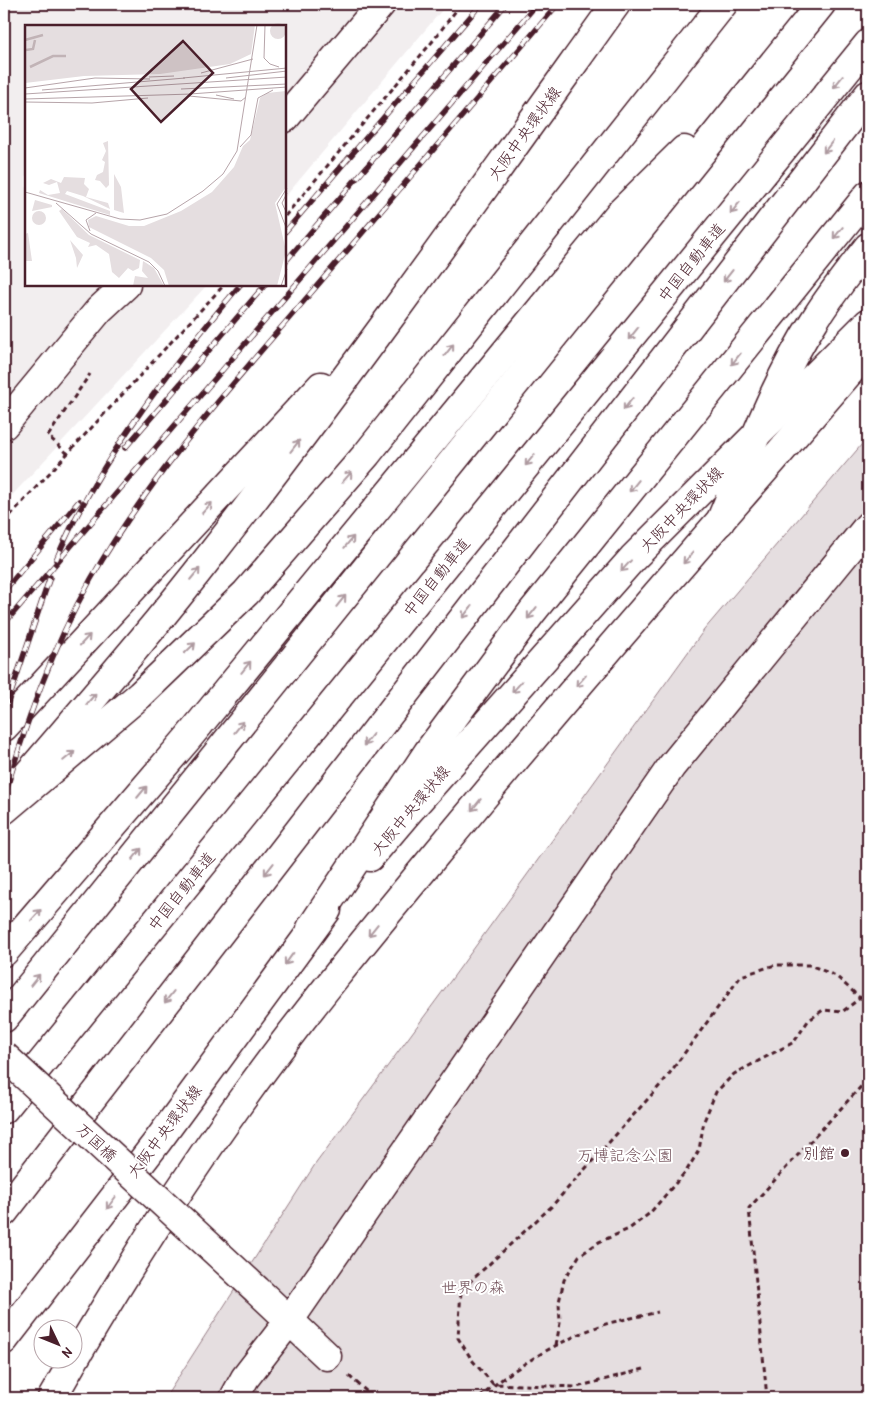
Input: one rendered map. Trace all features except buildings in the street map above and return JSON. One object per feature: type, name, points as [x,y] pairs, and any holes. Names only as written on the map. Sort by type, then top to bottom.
[{"type":"main road","points":[[286,117],[382,4]]},
{"type":"main road","name":"大阪中央環状線","points":[[4,804],[211,555],[416,284],[616,4]]},
{"type":"main road","points":[[4,810],[140,695],[246,593],[367,454],[723,4]]},
{"type":"main road","points":[[4,1018],[821,4]]},
{"type":"main road","name":"中国自動車道","points":[[4,1109],[868,44]]},
{"type":"main road","points":[[4,952],[194,730],[619,214],[778,58]]},
{"type":"main road","points":[[4,1212],[868,95]]},
{"type":"main road","points":[[311,928],[428,752],[532,612],[868,195]]},
{"type":"main road","points":[[720,522],[758,431],[790,362],[813,321],[868,247]]},
{"type":"main road","points":[[4,727],[416,284]]},
{"type":"main road","points":[[4,424],[99,310],[125,286]]},
{"type":"main road","name":"大阪中央環状線","points":[[4,1340],[157,1142],[311,928],[408,811],[633,558],[868,323]]},
{"type":"main road","points":[[52,1398],[88,1335],[148,1240],[238,1106],[311,1007],[511,763],[868,351]]},
{"type":"main road","points":[[234,1398],[245,1378],[289,1321],[671,766],[868,526]]},
{"type":"main road","name":"万国橋","points":[[4,1056],[327,1356]]},
{"type":"path","points":[[286,215],[432,42],[461,4]]},
{"type":"path","points":[[4,522],[223,286]]},
{"type":"path","points":[[68,454],[48,436],[92,371]]},
{"type":"path","points":[[644,1369],[576,1387],[493,1384],[472,1360],[458,1338],[461,1290],[551,1207],[664,1081],[741,976],[775,965],[810,965],[836,976],[860,998]]},
{"type":"path","points":[[556,1345],[560,1323],[559,1302],[564,1280],[579,1256],[599,1242],[628,1229],[650,1212],[668,1193],[699,1150],[704,1120],[716,1092],[734,1074],[794,1042],[808,1021],[823,1010],[842,1012],[868,992]]},
{"type":"path","points":[[768,1398],[749,1208],[868,1079]]},
{"type":"path","points":[[480,1398],[493,1384],[556,1345],[608,1323],[658,1312]]},
{"type":"shaded area","points":[[4,4],[447,4],[286,196],[286,25],[25,25],[25,286],[206,286],[4,504]]},
{"type":"green space","name":"万博記念公園","points":[[868,437],[868,1398],[165,1398],[314,1166],[704,630]]},
{"type":"railway","points":[[286,231],[481,4]]},
{"type":"railway","points":[[286,261],[506,4]]},
{"type":"railway","points":[[4,624],[537,4]]},
{"type":"railway","points":[[4,798],[21,741],[41,686],[64,632],[91,579],[142,499],[229,388],[558,4]]},
{"type":"railway","points":[[56,560],[73,523],[114,451],[188,349],[239,286]]},
{"type":"railway","points":[[125,448],[264,286]]},
{"type":"railway","points":[[4,591],[79,501]]},
{"type":"railway","points":[[4,714],[50,577]]},
{"type":"place","name":"別館","points":[[845,1153]]},
{"type":"park label","name":"世界の森","points":[[473,1287]]}]
